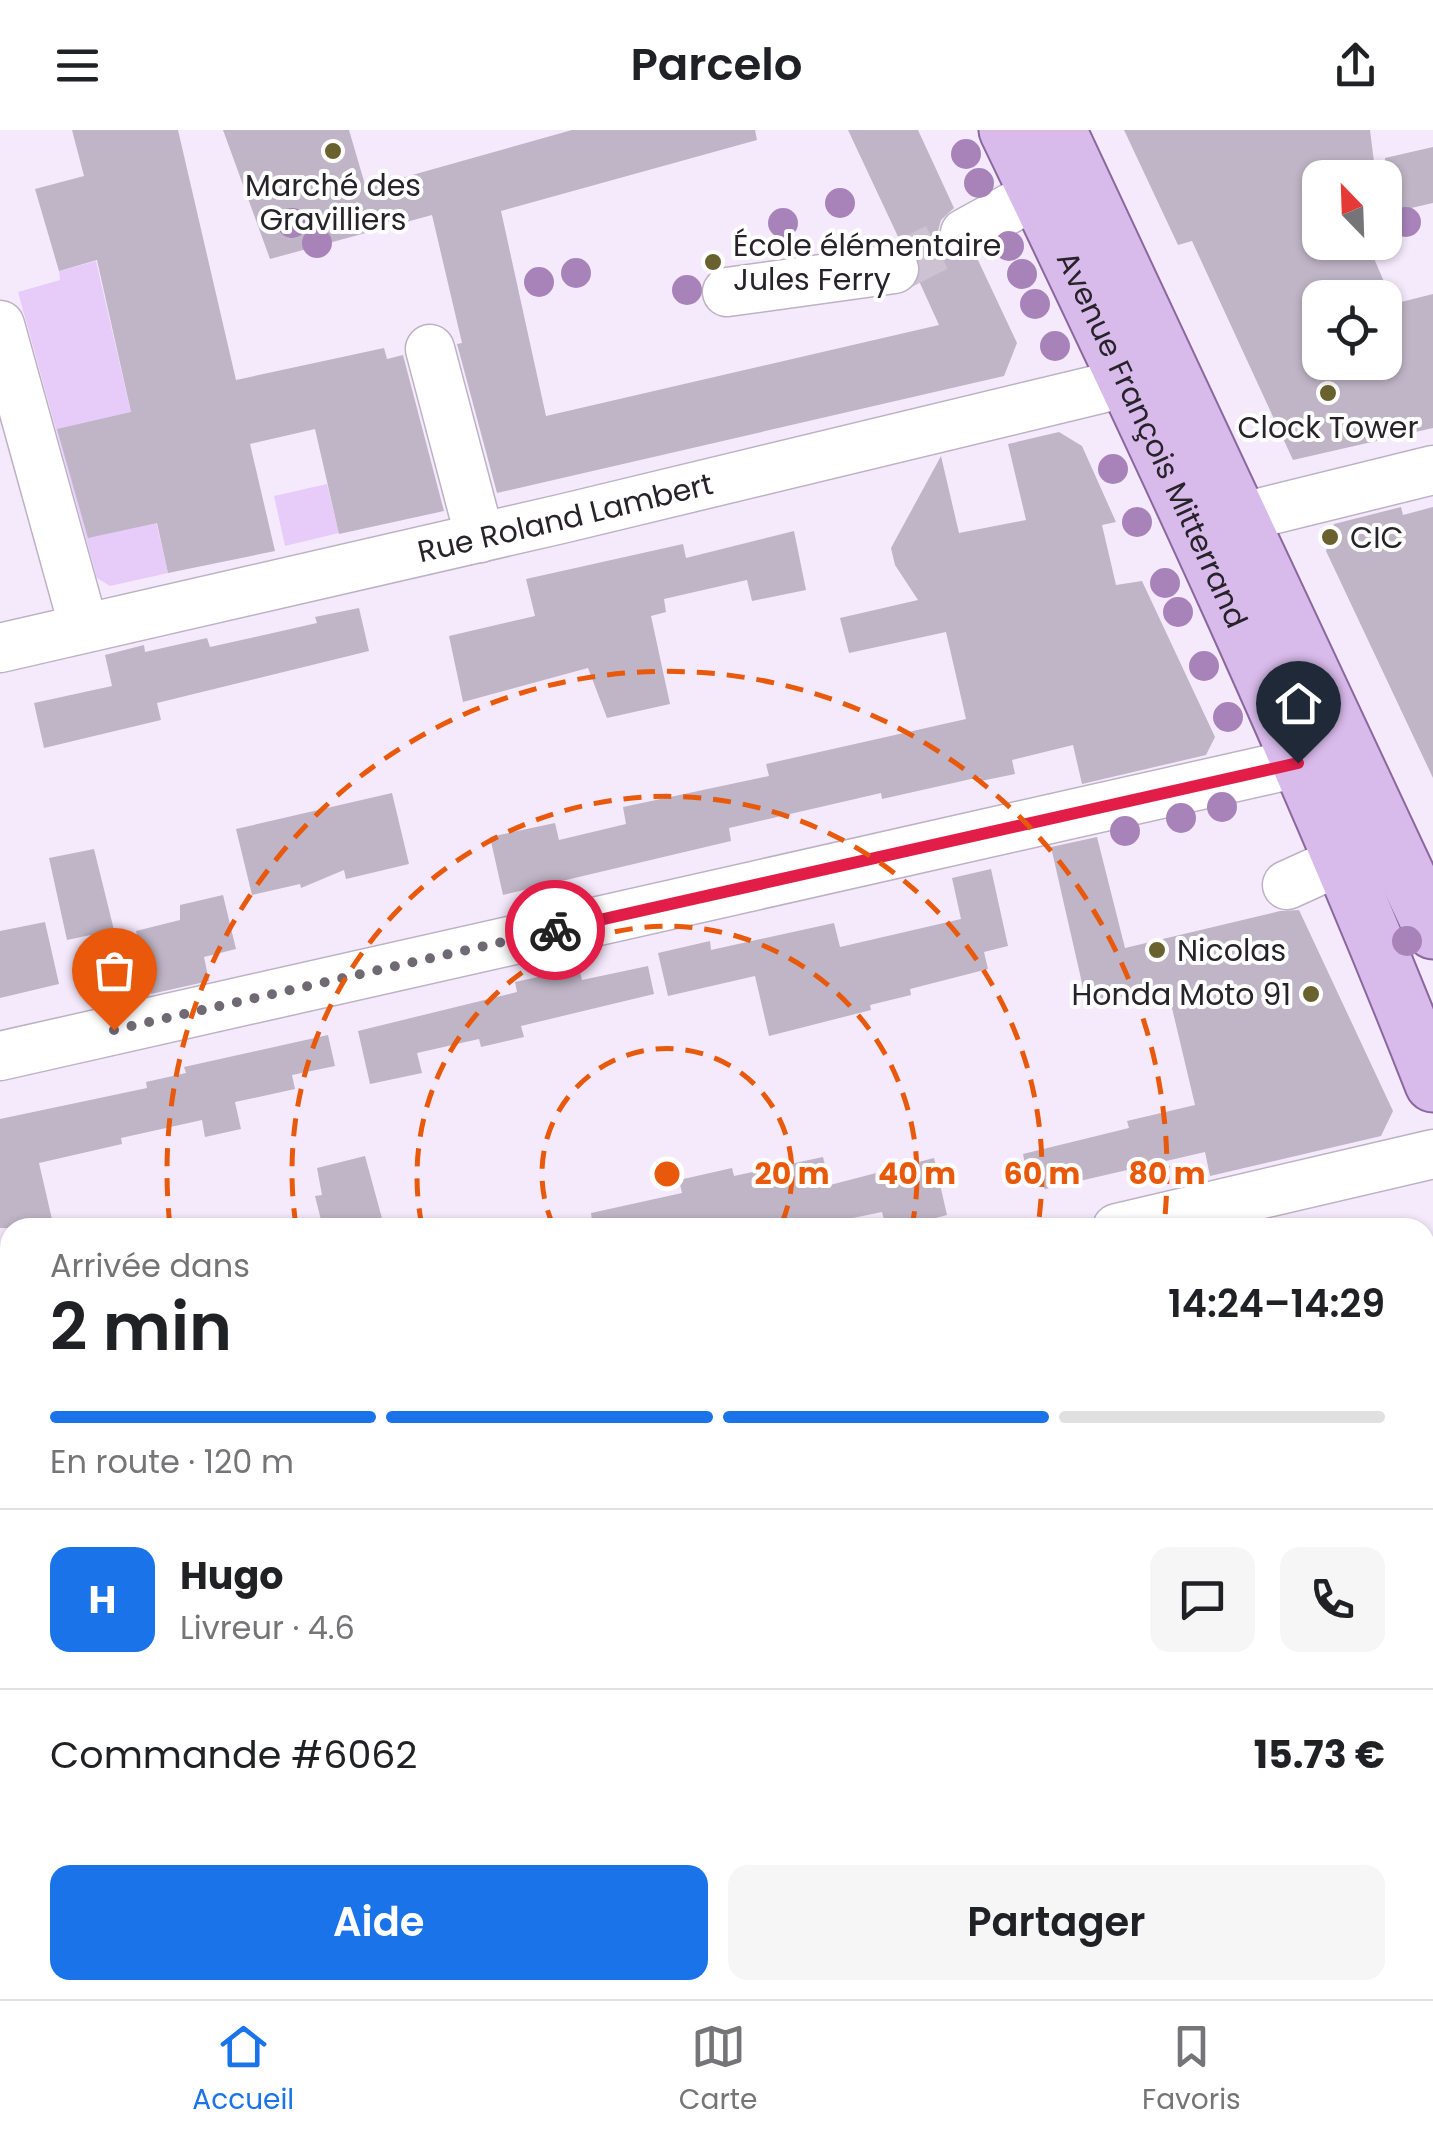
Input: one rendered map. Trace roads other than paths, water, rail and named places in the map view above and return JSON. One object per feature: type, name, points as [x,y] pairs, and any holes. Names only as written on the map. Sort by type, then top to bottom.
[{"type":"main road","name":"Avenue François Mitterrand","points":[[1008,130],[1129,382],[1392,979],[1433,1084]]},
{"type":"main road","name":"Avenue François Mitterrand","points":[[1058,130],[1433,931]]},
{"type":"main road","points":[[1392,979],[1433,1052]]},
{"type":"street","points":[[966,232],[1038,193]]},
{"type":"street","points":[[727,292],[894,269]]},
{"type":"street","points":[[0,325],[84,628]]},
{"type":"street","points":[[430,348],[480,538]]},
{"type":"street","name":"Rue Roland Lambert","points":[[0,648],[480,538],[1129,382]]},
{"type":"street","points":[[1240,518],[1433,470]]},
{"type":"street","points":[[0,1056],[1144,809],[1298,763]]},
{"type":"street","points":[[1286,885],[1340,861]]},
{"type":"street","points":[[1160,1218],[1433,1154]]},
{"type":"tunnel","points":[[894,269],[965,233]]},
{"type":"place","name":"Marché des Gravilliers","points":[[333,151]]},
{"type":"place","name":"École élémentaire Jules Ferry","points":[[713,262]]},
{"type":"place","name":"Clock Tower","points":[[1328,393]]},
{"type":"place","name":"CIC","points":[[1330,537]]},
{"type":"place","name":"Nicolas","points":[[1157,950]]},
{"type":"place","name":"Honda Moto 91","points":[[1311,994]]}]
